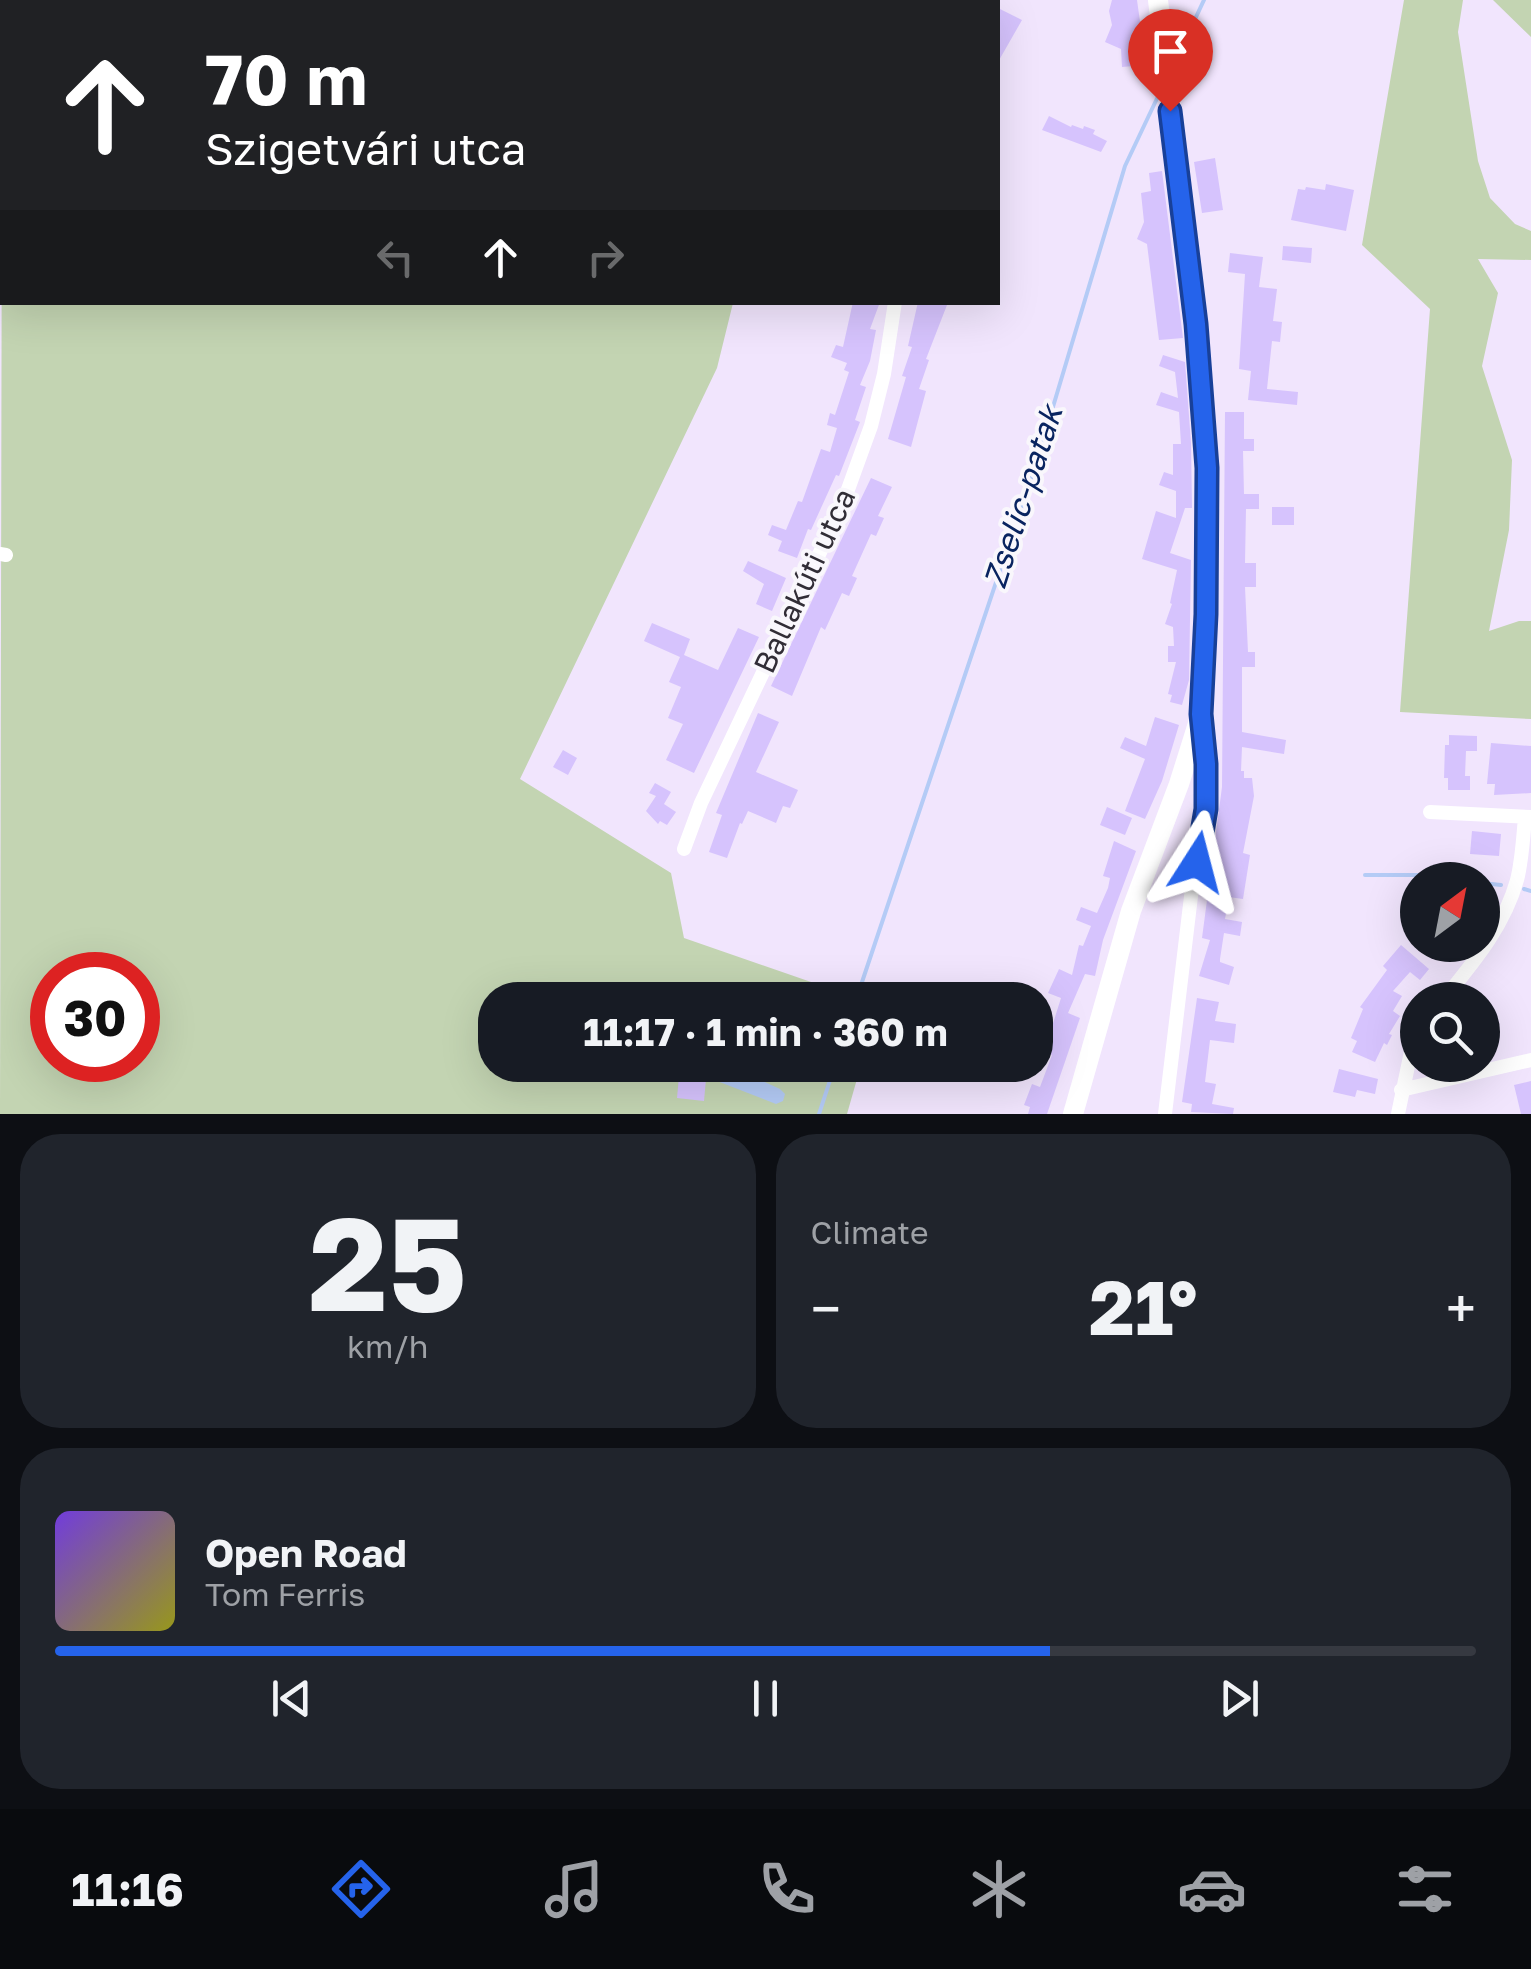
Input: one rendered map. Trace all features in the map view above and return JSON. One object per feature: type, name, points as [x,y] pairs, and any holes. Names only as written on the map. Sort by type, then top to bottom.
[{"type":"street","points":[[1158,0],[1196,324],[1207,468],[1201,714],[1206,809],[1192,888],[1164,1114]]},
{"type":"street","name":"Ballakúti utca","points":[[684,849],[701,803],[842,506],[871,426],[884,374],[894,305]]},
{"type":"street","points":[[1072,1114],[1131,912],[1201,714]]},
{"type":"street","points":[[1430,812],[1528,818],[1518,878],[1507,910],[1489,943],[1458,982]]},
{"type":"street","points":[[1401,1090],[1531,1060]]},
{"type":"street","points":[[1398,1114],[1404,1082]]},
{"type":"green space","points":[[1404,0],[1463,0],[1458,32],[1478,161],[1490,198],[1515,224],[1531,231],[1531,260],[1478,259],[1498,293],[1482,366],[1512,460],[1509,530],[1489,631],[1531,621],[1531,719],[1400,712],[1430,309],[1362,245]]},
{"type":"green space","points":[[1493,0],[1531,0],[1531,37]]},
{"type":"green space","points":[[2,305],[733,305],[717,368],[520,779],[671,873],[684,938],[811,982],[478,982],[478,1082],[856,1082],[847,1114],[0,1114]]},
{"type":"water","points":[[720,1082],[765,1082],[785,1094],[783,1101],[776,1104]]},
{"type":"building","points":[[1112,0],[1137,0],[1146,65],[1122,67],[1121,49],[1105,42],[1112,25]]},
{"type":"building","points":[[1000,9],[1022,20],[1000,58]]},
{"type":"building","points":[[1049,116],[1071,127],[1095,130],[1093,134],[1107,141],[1101,152],[1042,130]]},
{"type":"building","points":[[1215,158],[1223,210],[1202,213],[1194,162]]},
{"type":"building","points":[[1162,171],[1183,338],[1159,340],[1147,244],[1137,239],[1144,222],[1141,193],[1151,191],[1149,173]]},
{"type":"building","points":[[1326,184],[1354,190],[1346,231],[1291,220],[1298,189],[1325,190]]},
{"type":"building","points":[[1283,246],[1312,248],[1311,263],[1282,260]]},
{"type":"building","points":[[1230,253],[1263,257],[1259,287],[1277,289],[1273,321],[1282,322],[1280,342],[1272,341],[1267,389],[1298,392],[1297,405],[1248,400],[1251,371],[1239,369],[1245,274],[1228,272]]},
{"type":"building","points":[[852,305],[879,305],[870,329],[876,330],[870,361],[860,385],[866,387],[855,420],[860,422],[839,476],[836,475],[811,530],[808,529],[797,558],[778,551],[782,541],[768,535],[772,525],[786,530],[798,501],[802,502],[821,449],[830,452],[837,428],[827,425],[830,413],[835,415],[849,372],[844,370],[847,363],[831,357],[836,345],[843,347]]},
{"type":"building","points":[[917,305],[947,305],[926,359],[929,360],[919,389],[926,391],[911,447],[888,439],[906,377],[902,376],[912,347],[908,346]]},
{"type":"building","points":[[1163,355],[1185,362],[1191,443],[1192,508],[1185,508],[1170,553],[1191,560],[1189,680],[1182,705],[1170,702],[1172,695],[1168,694],[1176,662],[1168,662],[1168,646],[1174,646],[1173,627],[1165,624],[1177,570],[1142,559],[1156,511],[1176,518],[1176,491],[1159,485],[1164,472],[1173,475],[1173,444],[1181,444],[1179,412],[1156,405],[1161,392],[1178,398],[1175,372],[1159,366]]},
{"type":"building","points":[[1225,412],[1244,412],[1244,439],[1254,439],[1254,451],[1243,451],[1244,494],[1259,494],[1259,509],[1246,509],[1245,563],[1256,563],[1256,587],[1245,587],[1248,652],[1255,652],[1255,667],[1242,667],[1242,732],[1286,740],[1284,754],[1242,747],[1241,771],[1244,778],[1252,778],[1254,796],[1243,853],[1250,855],[1243,899],[1229,897],[1225,919],[1242,922],[1240,936],[1224,933],[1220,962],[1234,967],[1229,985],[1199,976],[1210,940],[1202,938],[1222,787]]},
{"type":"building","points":[[871,478],[892,487],[878,516],[884,518],[876,536],[871,534],[852,576],[857,578],[849,596],[842,593],[825,630],[821,627],[792,696],[771,686]]},
{"type":"building","points":[[1272,507],[1294,507],[1294,525],[1272,525]]},
{"type":"building","points":[[748,561],[786,578],[772,611],[756,604],[764,584],[743,571]]},
{"type":"building","points":[[652,623],[690,639],[684,655],[718,670],[738,628],[759,637],[694,773],[666,760],[683,724],[668,718],[681,687],[669,682],[680,657],[644,641]]},
{"type":"building","points":[[758,713],[779,722],[756,772],[798,790],[790,808],[783,806],[776,823],[748,811],[727,858],[709,852],[722,815],[716,813]]},
{"type":"building","points":[[1155,717],[1179,725],[1162,781],[1145,819],[1125,811],[1145,759],[1120,748],[1125,737],[1146,746]]},
{"type":"building","points":[[1449,735],[1477,736],[1477,751],[1466,751],[1465,776],[1470,776],[1470,790],[1448,790],[1448,778],[1444,778]]},
{"type":"building","points":[[1491,743],[1531,746],[1531,793],[1494,795],[1495,784],[1487,784]]},
{"type":"building","points":[[563,750],[577,758],[568,775],[553,767]]},
{"type":"building","points":[[655,783],[671,792],[664,804],[676,812],[667,825],[660,821],[658,824],[646,811],[656,796],[649,793]]},
{"type":"building","points":[[1107,807],[1132,818],[1125,835],[1100,825]]},
{"type":"building","points":[[1472,831],[1501,834],[1499,856],[1470,854]]},
{"type":"building","points":[[1114,841],[1136,851],[1103,940],[1095,976],[1085,974],[1068,1013],[1080,1018],[1047,1114],[1028,1114],[1030,1107],[1024,1105],[1032,1084],[1040,1087],[1042,1082],[1053,1082],[1053,1023],[1061,998],[1053,995],[1053,982],[1059,969],[1072,975],[1079,945],[1083,946],[1091,926],[1076,920],[1081,907],[1097,913],[1110,878],[1103,876]]},
{"type":"building","points":[[1400,946],[1400,962],[1421,962],[1429,969],[1420,980],[1410,972],[1393,991],[1400,995],[1393,1011],[1400,1016],[1375,1062],[1352,1052],[1357,1041],[1351,1038],[1363,1009],[1360,1007],[1387,970],[1383,966]]},
{"type":"building","points":[[1197,998],[1219,1002],[1215,1021],[1236,1024],[1234,1043],[1210,1040],[1205,1082],[1216,1084],[1212,1104],[1234,1108],[1233,1114],[1191,1112],[1192,1104],[1182,1102]]},
{"type":"building","points":[[1339,1069],[1378,1079],[1375,1094],[1357,1090],[1355,1097],[1333,1092]]},
{"type":"building","points":[[1531,1081],[1531,1114],[1521,1114],[1514,1085]]},
{"type":"building","points":[[678,1082],[706,1082],[704,1101],[677,1098]]},
{"type":"waterway","name":"Zselic-patak","points":[[1174,64],[1204,0]]},
{"type":"waterway","name":"Zselic-patak","points":[[862,982],[1038,457],[1125,166],[1161,90]]},
{"type":"waterway","points":[[1365,875],[1400,875]]},
{"type":"waterway","points":[[1524,889],[1531,891]]},
{"type":"waterway","name":"Zselic-patak","points":[[819,1114],[829,1082]]},
{"type":"route","points":[[1170,111],[1196,324],[1207,468],[1201,714],[1206,809],[1197,862]]}]
